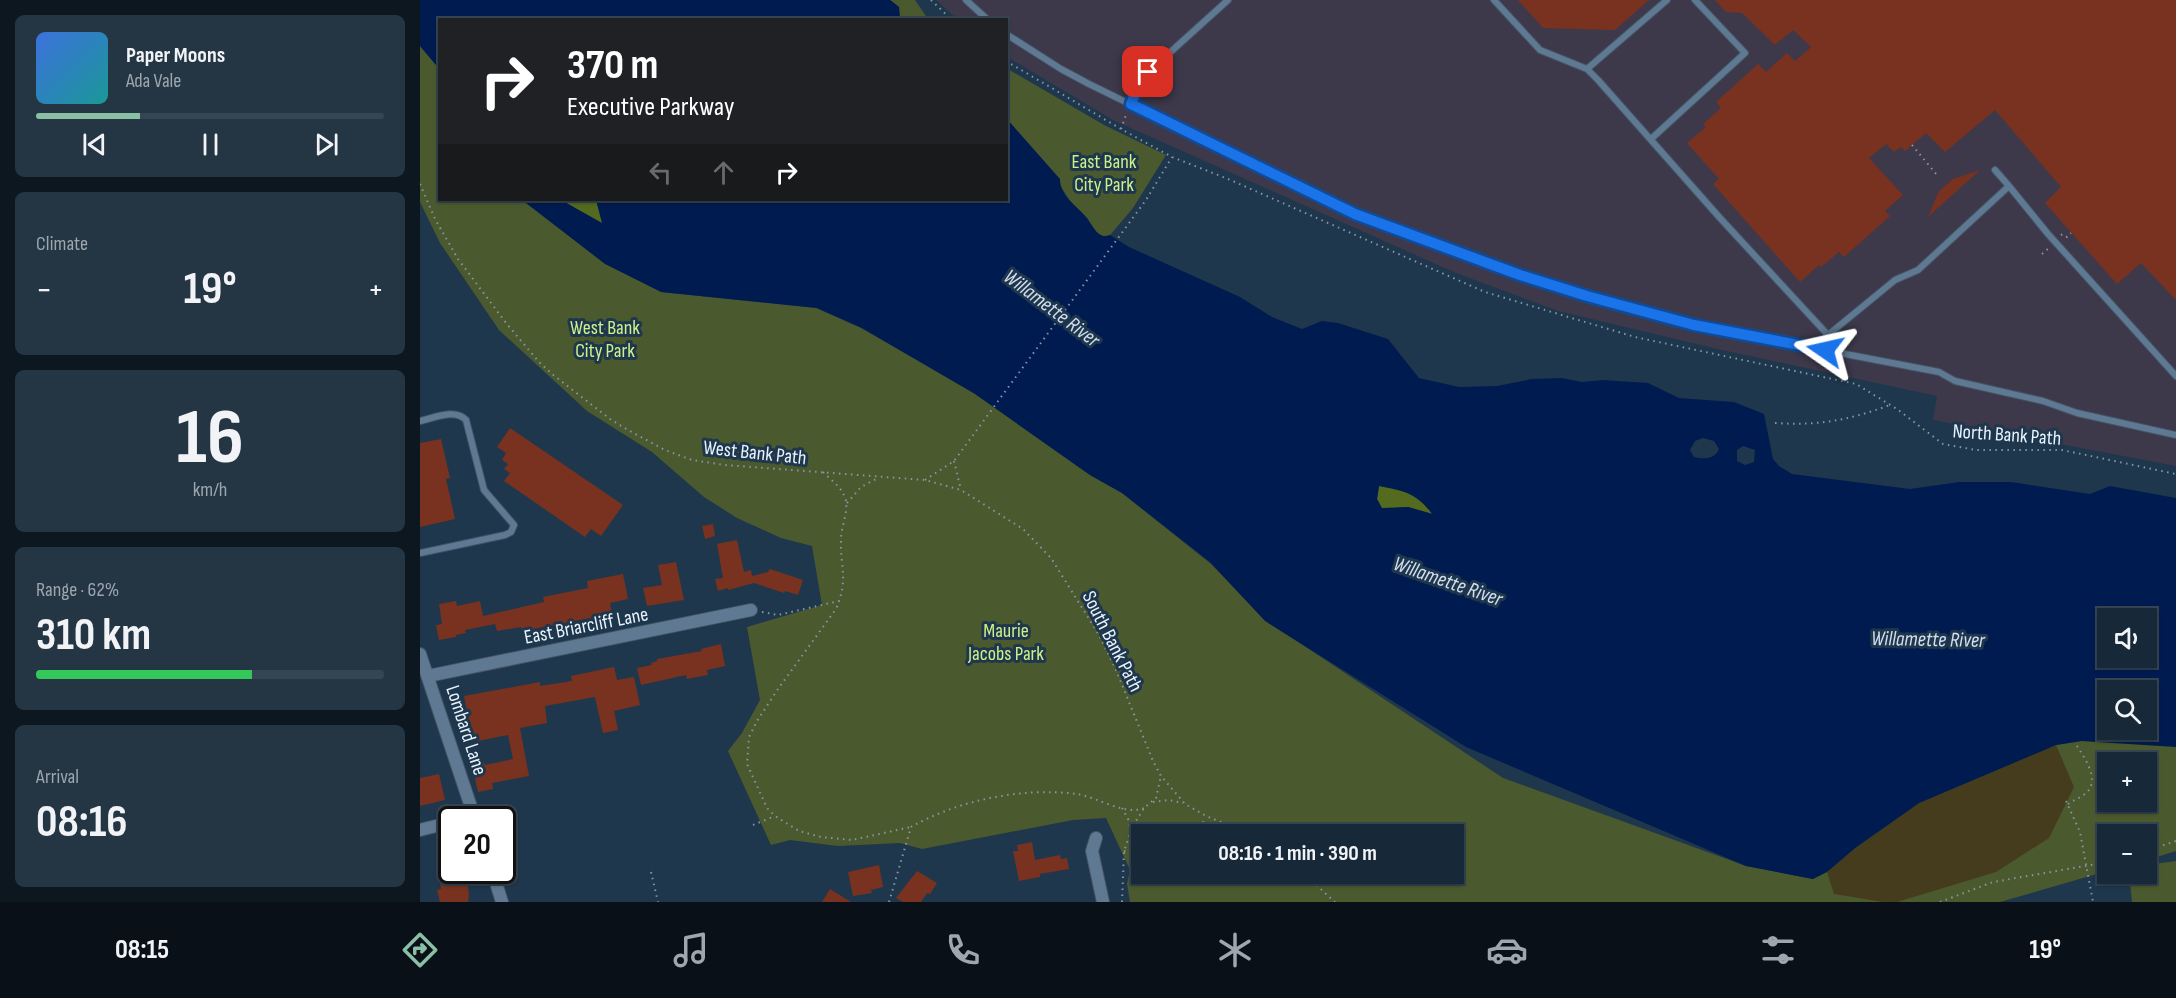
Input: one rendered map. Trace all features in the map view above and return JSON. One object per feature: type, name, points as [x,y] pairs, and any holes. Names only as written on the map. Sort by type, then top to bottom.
[{"type":"street","name":"East Briarcliff Lane","points":[[428,676],[751,610]]},
{"type":"street","name":"Lombard Lane","points":[[420,654],[471,806]]},
{"type":"street","points":[[420,830],[438,826]]},
{"type":"street","points":[[1096,838],[1092,851],[1102,902]]},
{"type":"street","points":[[496,884],[502,902]]},
{"type":"lane","points":[[966,0],[986,18]]},
{"type":"lane","points":[[1131,104],[1144,76],[1228,0]]},
{"type":"lane","points":[[1494,0],[1540,50],[1587,69],[1609,91],[1726,225],[1828,335]]},
{"type":"lane","points":[[1587,69],[1667,0]]},
{"type":"lane","points":[[1651,139],[1745,53],[1695,0]]},
{"type":"lane","points":[[1008,35],[1060,69],[1355,214],[1520,275],[1694,325],[1939,372],[1955,381],[2043,401],[2078,413],[2176,435]]},
{"type":"lane","points":[[1995,170],[2048,234],[2175,373]]},
{"type":"lane","points":[[1825,350],[1828,335],[1895,280],[1917,270],[2009,186]]},
{"type":"lane","points":[[420,421],[454,414],[466,420],[484,490],[514,525],[511,532],[505,535],[420,553]]},
{"type":"path","points":[[931,0],[950,18]]},
{"type":"path","name":"North Bank Path","points":[[1008,62],[1172,157],[1228,179],[1485,292],[1635,337],[1856,384],[1890,405],[1943,444],[1976,450],[2061,450],[2176,474]]},
{"type":"path","points":[[1121,129],[1131,104]]},
{"type":"path","points":[[1912,145],[1937,175]]},
{"type":"path","points":[[925,480],[954,461],[1146,200],[1172,157]]},
{"type":"path","name":"West Bank Path","points":[[420,184],[435,219],[458,259],[506,324],[539,362],[610,419],[665,450],[692,460],[725,465],[925,480]]},
{"type":"path","points":[[1775,423],[1806,425],[1834,421],[1890,405]]},
{"type":"path","points":[[954,461],[961,490]]},
{"type":"path","points":[[823,472],[841,488],[847,503]]},
{"type":"path","points":[[881,477],[861,487],[847,503],[841,537],[844,581],[840,601],[778,688],[749,737],[747,764],[764,802],[775,816],[799,831],[837,840],[852,840],[877,836],[911,826],[925,819],[986,800],[1025,794],[1079,794],[1122,808],[1138,810],[1153,802],[1169,801],[1185,804]]},
{"type":"path","name":"South Bank Path","points":[[925,480],[961,490],[1023,529],[1051,558],[1099,635],[1161,776],[1185,804],[1226,824]]},
{"type":"path","points":[[751,610],[778,615],[840,601]]},
{"type":"path","points":[[2077,746],[2088,765],[2092,782],[2087,792],[2067,802],[2080,832],[2093,902]]},
{"type":"path","points":[[1153,802],[1159,789],[1161,776]]},
{"type":"path","points":[[1122,808],[1128,819],[1131,833],[1124,851],[1122,902]]},
{"type":"path","points":[[1136,824],[1144,808]]},
{"type":"path","points":[[753,825],[775,816]]},
{"type":"path","points":[[1203,824],[1206,816]]},
{"type":"path","points":[[889,902],[911,826]]},
{"type":"path","points":[[2157,847],[2176,841]]},
{"type":"path","points":[[1124,851],[1131,853]]},
{"type":"path","points":[[1940,902],[1994,882],[2097,865]]},
{"type":"path","points":[[651,872],[658,902]]},
{"type":"path","points":[[1315,884],[1335,902]]},
{"type":"shaded area","points":[[936,0],[2176,0],[2176,466],[1933,420],[1937,396],[1722,350],[1558,311],[1456,273],[1115,121],[1008,58],[1008,18],[956,18]]},
{"type":"green space","points":[[890,0],[915,0],[927,18],[900,18],[899,7]]},
{"type":"green space","name":"Maurie Jacobs Park","points":[[420,46],[436,65],[438,71],[438,201],[523,201],[661,292],[816,308],[861,328],[974,393],[1090,475],[1122,493],[1211,564],[1265,620],[1503,778],[1746,866],[1813,879],[2056,745],[2097,739],[2176,743],[2176,851],[2157,857],[2157,824],[2097,824],[2097,874],[2000,902],[1130,902],[1127,884],[1130,870],[1106,818],[1073,820],[922,849],[900,843],[838,846],[790,840],[771,845],[728,751],[742,733],[760,700],[747,627],[822,605],[812,546],[781,538],[737,518],[704,497],[652,452],[587,411],[499,330],[440,243],[420,202]]},
{"type":"green space","name":"East Bank City Park","points":[[1008,69],[1104,125],[1166,155],[1133,208],[1110,235],[1104,237],[1098,234],[1087,218],[1070,201],[1060,185],[1008,120]]},
{"type":"green space","points":[[563,201],[596,201],[603,224]]},
{"type":"green space","points":[[1379,486],[1415,497],[1433,514],[1408,507],[1382,509],[1377,499]]},
{"type":"green space","points":[[2176,861],[2176,902],[2132,902],[2130,884],[2157,884],[2157,864]]},
{"type":"sand","points":[[2056,745],[2074,787],[2049,838],[1996,872],[1897,902],[1834,894],[1827,872],[1855,848],[1919,803]]},
{"type":"water","points":[[420,0],[890,0],[899,7],[900,18],[438,18],[438,71],[436,65],[420,46]]},
{"type":"water","name":"Willamette River","points":[[1008,120],[1060,179],[1069,200],[1099,234],[1110,235],[1129,247],[1240,297],[1272,317],[1302,329],[1322,321],[1338,323],[1388,339],[1419,378],[1459,387],[1497,386],[1532,379],[1562,378],[1582,382],[1603,380],[1648,383],[1679,398],[1734,402],[1764,414],[1773,459],[1792,474],[1910,489],[1959,482],[2011,482],[2090,494],[2110,486],[2176,498],[2176,747],[2081,741],[2056,745],[1919,803],[1855,848],[1827,872],[1813,879],[1746,866],[1466,747],[1265,621],[1210,562],[1122,493],[1090,475],[975,394],[862,328],[817,308],[661,292],[605,264],[523,201],[563,201],[602,223],[596,201],[1008,201]],"holes":[[[1703,438],[1714,441],[1719,449],[1712,457],[1694,457],[1690,450],[1695,441]],[[1743,446],[1755,450],[1754,462],[1745,465],[1737,461],[1737,450]],[[1379,486],[1395,489],[1421,501],[1432,514],[1408,507],[1382,508],[1377,499]]]},
{"type":"building","points":[[1518,0],[1649,0],[1615,30],[1543,28]]},
{"type":"building","points":[[1715,0],[2176,0],[2176,300],[2141,263],[2117,284],[2045,203],[2061,187],[1995,110],[1945,152],[1926,133],[1905,151],[1901,147],[1894,152],[1886,144],[1869,158],[1903,195],[1885,211],[1890,216],[1844,257],[1839,252],[1821,267],[1819,265],[1800,282],[1713,184],[1719,179],[1687,143],[1706,127],[1703,124],[1721,108],[1716,102],[1758,64],[1766,72],[1787,53],[1795,61],[1811,47],[1793,30],[1775,45],[1742,13],[1726,12]]},
{"type":"building","points":[[1980,170],[1928,217],[1939,191],[1953,179]]},
{"type":"building","points":[[510,428],[623,505],[601,536],[591,529],[585,537],[504,481],[510,473],[504,469],[508,464],[502,460],[506,453],[497,447]]},
{"type":"building","points":[[441,439],[450,478],[446,479],[455,519],[420,527],[420,443]]},
{"type":"building","points":[[713,524],[715,536],[705,539],[702,526]]},
{"type":"building","points":[[737,540],[744,572],[751,570],[752,576],[768,572],[770,569],[803,580],[798,595],[754,583],[718,591],[715,579],[723,578],[717,544]]},
{"type":"building","points":[[676,562],[684,600],[647,606],[643,588],[662,585],[658,565]]},
{"type":"building","points":[[623,574],[628,599],[610,603],[612,614],[522,631],[521,627],[497,631],[495,624],[465,630],[466,633],[456,635],[456,637],[439,640],[436,625],[442,624],[439,604],[456,601],[457,606],[480,601],[483,616],[544,602],[543,597],[588,588],[587,581]]},
{"type":"building","points":[[721,644],[725,666],[707,670],[708,675],[687,679],[686,675],[641,685],[637,668],[652,665],[651,663],[657,659],[702,651],[701,649]]},
{"type":"building","points":[[614,667],[617,680],[634,677],[640,705],[614,711],[618,730],[603,733],[595,697],[545,706],[547,723],[520,728],[529,776],[492,783],[493,789],[478,792],[472,765],[484,762],[485,765],[513,759],[508,735],[473,742],[464,696],[540,682],[540,686],[572,681],[571,676]]},
{"type":"building","points":[[439,774],[445,800],[420,806],[420,778]]},
{"type":"building","points":[[1032,842],[1035,860],[1060,855],[1061,859],[1067,858],[1069,869],[1040,874],[1040,877],[1019,881],[1013,851],[1018,851],[1017,845]]},
{"type":"building","points":[[879,865],[883,887],[871,890],[872,893],[853,896],[848,872]]},
{"type":"building","points":[[917,871],[937,883],[930,894],[927,893],[921,902],[903,902],[896,898]]},
{"type":"building","points":[[440,884],[467,884],[468,902],[440,902],[437,890],[441,889]]},
{"type":"building","points":[[830,889],[851,902],[822,902]]},
{"type":"route","points":[[1148,72],[1140,81],[1131,104],[1355,214],[1553,286],[1694,325],[1825,350]]},
{"type":"park label","name":"West Bank City Park","points":[[605,338]]}]
